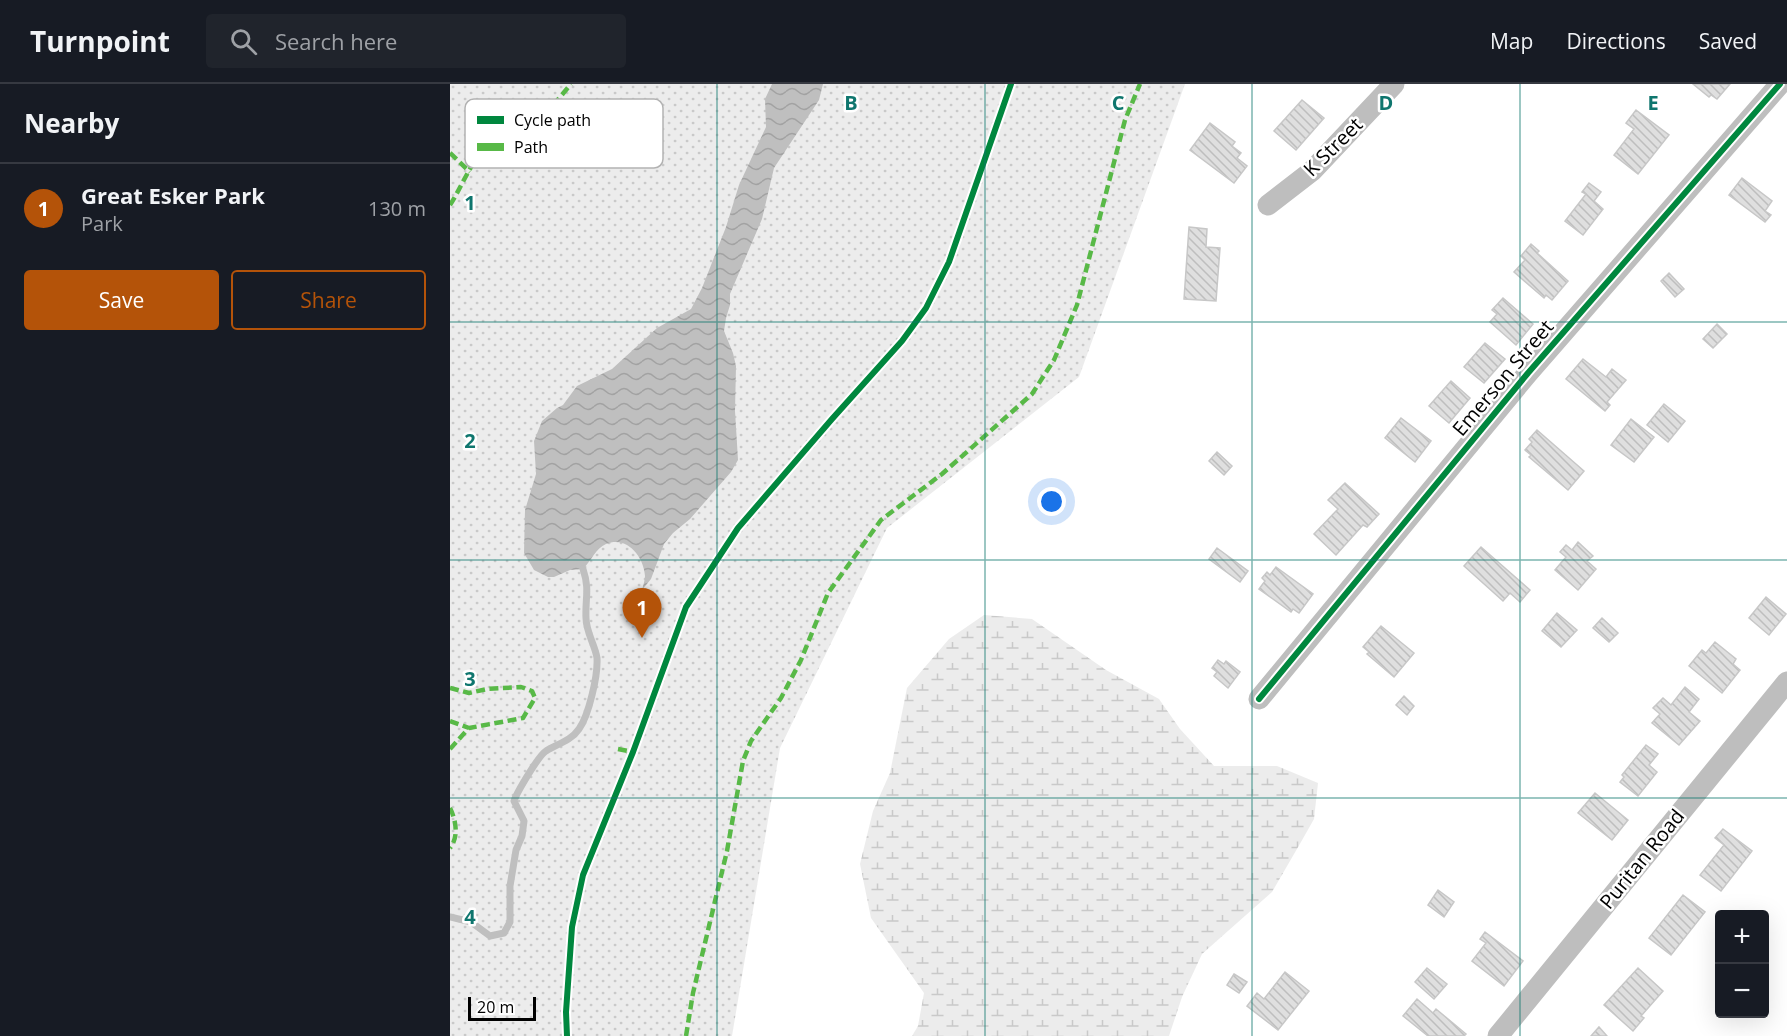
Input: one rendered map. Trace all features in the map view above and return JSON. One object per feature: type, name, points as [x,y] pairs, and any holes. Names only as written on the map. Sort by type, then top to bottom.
[{"type":"street","name":"K Street","points":[[1268,205],[1312,171],[1394,84]]},
{"type":"street","name":"Emerson Street","points":[[1259,699],[1528,373],[1780,84]]},
{"type":"street","name":"Puritan Road","points":[[1498,1036],[1787,682]]},
{"type":"green space","points":[[450,84],[1185,84],[1079,377],[887,528],[780,748],[732,1036],[450,1036]]},
{"type":"green space","points":[[984,615],[1032,619],[1106,670],[1159,699],[1180,729],[1214,766],[1277,766],[1318,783],[1314,819],[1272,892],[1202,954],[1182,997],[1169,1036],[912,1036],[918,1026],[924,993],[871,918],[860,864],[873,811],[890,773],[907,688],[949,639]]},
{"type":"water","points":[[772,84],[823,84],[819,100],[774,168],[762,219],[730,294],[724,331],[736,366],[735,411],[738,460],[731,472],[690,519],[664,544],[651,579],[642,590],[645,576],[638,555],[627,545],[614,542],[602,546],[583,569],[570,570],[554,577],[548,577],[534,570],[524,553],[525,510],[536,474],[534,441],[542,421],[563,405],[577,386],[612,369],[657,328],[691,309],[702,288],[726,227],[739,185],[766,127],[765,99]]},
{"type":"building","points":[[1693,84],[1730,84],[1717,99],[1711,95],[1709,97]]},
{"type":"building","points":[[1302,100],[1324,118],[1296,150],[1274,131]]},
{"type":"building","points":[[1636,110],[1669,135],[1638,174],[1614,155],[1634,129],[1626,123]]},
{"type":"building","points":[[1210,123],[1235,142],[1232,146],[1241,153],[1237,158],[1247,166],[1234,183],[1190,150]]},
{"type":"building","points":[[1742,178],[1772,201],[1765,211],[1771,215],[1765,222],[1729,195]]},
{"type":"building","points":[[1589,183],[1601,192],[1594,201],[1603,209],[1583,235],[1565,221],[1586,194],[1582,192]]},
{"type":"building","points":[[1189,227],[1207,229],[1206,247],[1220,248],[1216,301],[1184,299]]},
{"type":"building","points":[[1531,244],[1539,251],[1537,253],[1568,281],[1552,300],[1546,295],[1544,298],[1514,272],[1525,260],[1521,256]]},
{"type":"building","points":[[1669,273],[1684,289],[1675,297],[1661,281]]},
{"type":"building","points":[[1503,298],[1533,324],[1516,345],[1490,322],[1497,314],[1492,310]]},
{"type":"building","points":[[1717,324],[1727,334],[1713,348],[1703,339]]},
{"type":"building","points":[[1485,343],[1505,359],[1484,383],[1464,367]]},
{"type":"building","points":[[1583,359],[1606,377],[1612,369],[1626,380],[1607,402],[1610,405],[1605,411],[1566,379]]},
{"type":"building","points":[[1451,381],[1470,398],[1449,423],[1429,406]]},
{"type":"building","points":[[1664,404],[1685,421],[1668,442],[1647,425]]},
{"type":"building","points":[[1401,418],[1431,441],[1415,462],[1385,438]]},
{"type":"building","points":[[1631,419],[1654,437],[1634,462],[1611,445]]},
{"type":"building","points":[[1537,430],[1584,471],[1568,490],[1529,457],[1531,455],[1525,450],[1532,442],[1529,439]]},
{"type":"building","points":[[1217,452],[1232,466],[1224,475],[1209,461]]},
{"type":"building","points":[[1345,483],[1379,514],[1367,527],[1363,525],[1336,555],[1314,534],[1338,509],[1328,500]]},
{"type":"building","points":[[1578,542],[1593,556],[1587,561],[1596,569],[1578,590],[1555,570],[1566,557],[1560,552],[1566,545],[1572,550]]},
{"type":"building","points":[[1481,547],[1530,590],[1520,602],[1510,593],[1503,601],[1464,566]]},
{"type":"building","points":[[1217,548],[1248,571],[1240,582],[1209,559]]},
{"type":"building","points":[[1276,567],[1313,594],[1299,613],[1293,609],[1291,612],[1259,589],[1265,581],[1262,578],[1267,572],[1270,575]]},
{"type":"building","points":[[1766,597],[1786,614],[1769,635],[1749,618]]},
{"type":"building","points":[[1557,613],[1577,630],[1561,647],[1542,631]]},
{"type":"building","points":[[1602,618],[1618,633],[1609,642],[1593,628]]},
{"type":"building","points":[[1381,626],[1414,653],[1394,677],[1367,654],[1369,652],[1363,647]]},
{"type":"building","points":[[1715,642],[1736,659],[1733,664],[1740,670],[1722,693],[1689,666],[1702,650],[1706,653]]},
{"type":"building","points":[[1218,660],[1224,664],[1226,661],[1240,672],[1228,688],[1214,676],[1217,672],[1212,668]]},
{"type":"building","points":[[1685,687],[1699,699],[1689,712],[1700,721],[1679,745],[1652,723],[1660,714],[1653,708],[1663,698],[1671,705]]},
{"type":"building","points":[[1404,696],[1414,706],[1407,715],[1396,705]]},
{"type":"building","points":[[1646,745],[1658,754],[1649,765],[1657,772],[1638,796],[1620,782],[1624,777],[1622,775]]},
{"type":"building","points":[[1595,793],[1628,820],[1612,840],[1578,813]]},
{"type":"building","points":[[1723,829],[1752,851],[1721,891],[1700,875],[1724,845],[1715,838]]},
{"type":"building","points":[[1438,890],[1454,902],[1444,917],[1428,905]]},
{"type":"building","points":[[1683,895],[1705,912],[1671,955],[1649,938]]},
{"type":"building","points":[[1485,932],[1523,961],[1504,986],[1472,961],[1486,943],[1480,939]]},
{"type":"building","points":[[1427,968],[1447,984],[1434,999],[1415,982]]},
{"type":"building","points":[[1638,968],[1663,991],[1641,1016],[1644,1018],[1633,1031],[1604,1005]]},
{"type":"building","points":[[1285,972],[1309,991],[1278,1030],[1247,1006],[1257,993],[1264,999]]},
{"type":"building","points":[[1234,974],[1247,982],[1239,993],[1227,985]]},
{"type":"building","points":[[1417,999],[1433,1013],[1436,1009],[1466,1034],[1464,1036],[1428,1036],[1403,1016]]},
{"type":"building","points":[[1599,1027],[1607,1036],[1591,1036]]},
{"type":"waterway","points":[[450,917],[471,922],[490,936],[504,933],[510,922],[510,886],[524,821],[514,801],[528,774],[543,754],[568,739],[579,729],[583,723],[594,684],[597,658],[586,623],[587,588],[583,569]]},
{"type":"marked path","points":[[558,99],[571,84]]},
{"type":"marked path","points":[[686,1036],[693,993],[727,851],[743,761],[751,741],[781,698],[801,660],[828,593],[881,520],[942,474],[1032,394],[1054,360],[1077,305],[1125,120],[1140,84]]},
{"type":"marked path","points":[[450,153],[465,167]]},
{"type":"marked path","points":[[466,168],[470,172]]},
{"type":"marked path","points":[[450,205],[471,168]]},
{"type":"marked path","points":[[450,688],[469,693],[487,689],[521,687],[532,691],[535,698],[523,718],[469,728],[450,749]]},
{"type":"marked path","points":[[450,721],[469,728]]},
{"type":"marked path","points":[[618,749],[633,752]]},
{"type":"marked path","points":[[450,808],[456,828],[455,839],[450,848]]},
{"type":"cycle path","points":[[567,1036],[566,1012],[572,927],[583,875],[633,752],[686,607],[738,528],[902,341],[926,308],[949,262],[1011,84]]},
{"type":"cycle path","points":[[1259,699],[1528,373],[1780,84]]},
{"type":"place","name":"Great Esker Park","points":[[642,638]]}]
